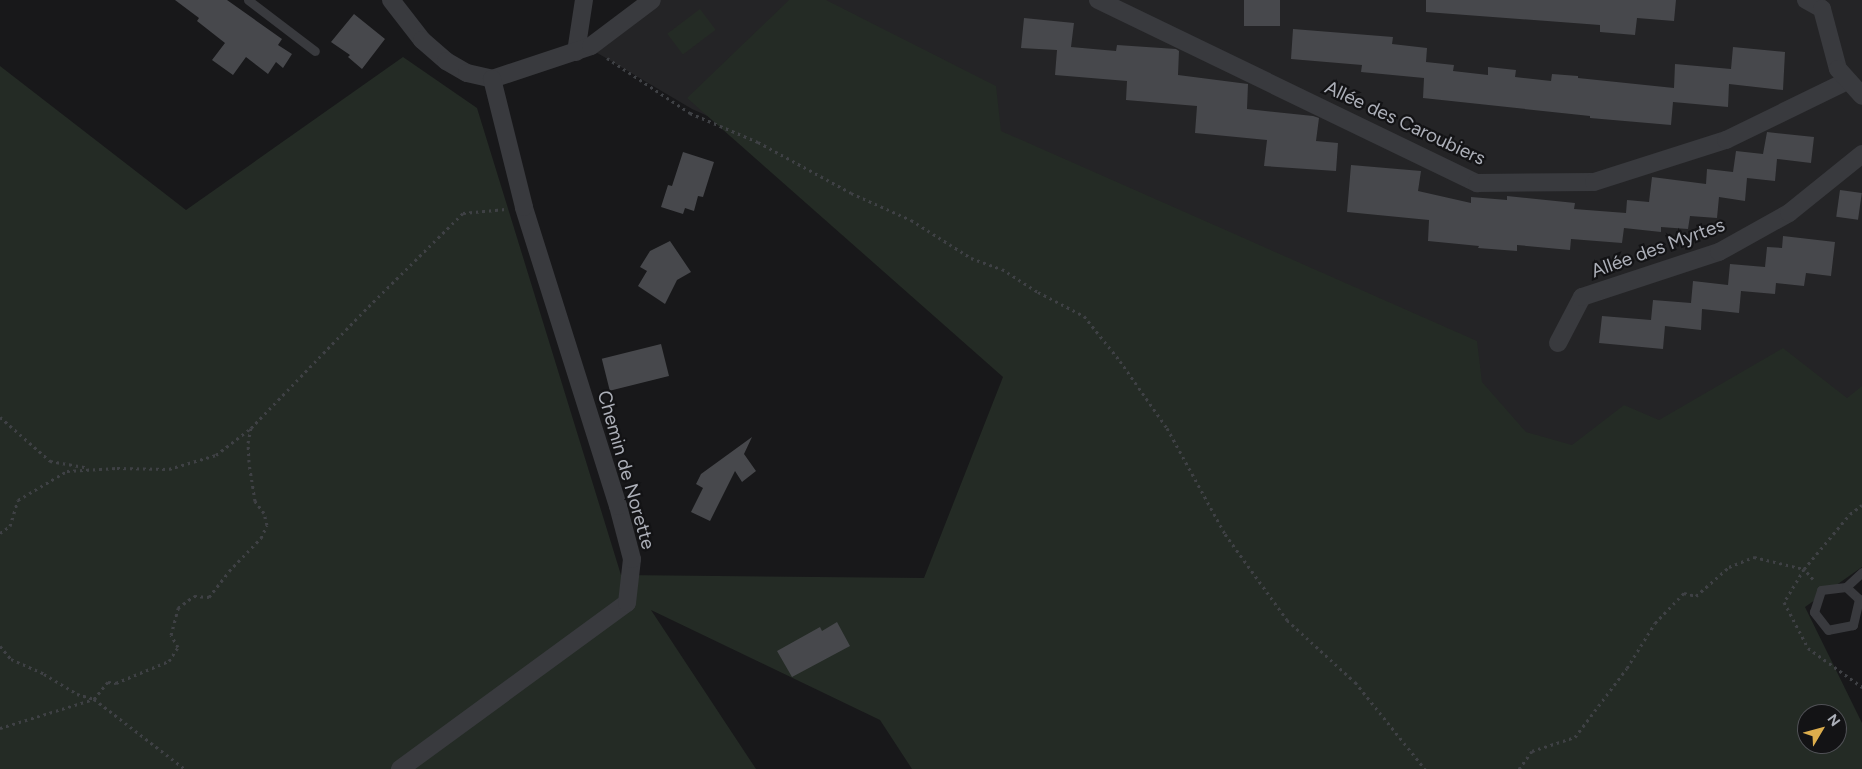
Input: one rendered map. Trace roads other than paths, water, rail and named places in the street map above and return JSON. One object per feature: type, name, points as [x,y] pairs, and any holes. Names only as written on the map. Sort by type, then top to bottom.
[{"type":"street","points":[[391,0],[422,40],[446,61],[467,73],[492,79],[583,49],[652,0]]},
{"type":"street","points":[[583,49],[584,0]]},
{"type":"street","name":"Allée des Caroubiers","points":[[1098,0],[1478,183],[1594,182],[1726,140],[1847,81]]},
{"type":"street","points":[[1806,0],[1824,5],[1838,69],[1862,96]]},
{"type":"street","name":"Chemin de Norette","points":[[400,769],[627,603],[632,559],[618,506],[524,207],[492,79]]},
{"type":"street","name":"Allée des Myrtes","points":[[1558,343],[1582,297],[1720,252],[1790,213],[1862,154]]},
{"type":"lane","points":[[248,0],[315,52]]},
{"type":"lane","points":[[1846,586],[1859,599],[1853,625],[1828,630],[1814,612],[1821,590],[1846,586],[1862,572]]}]
